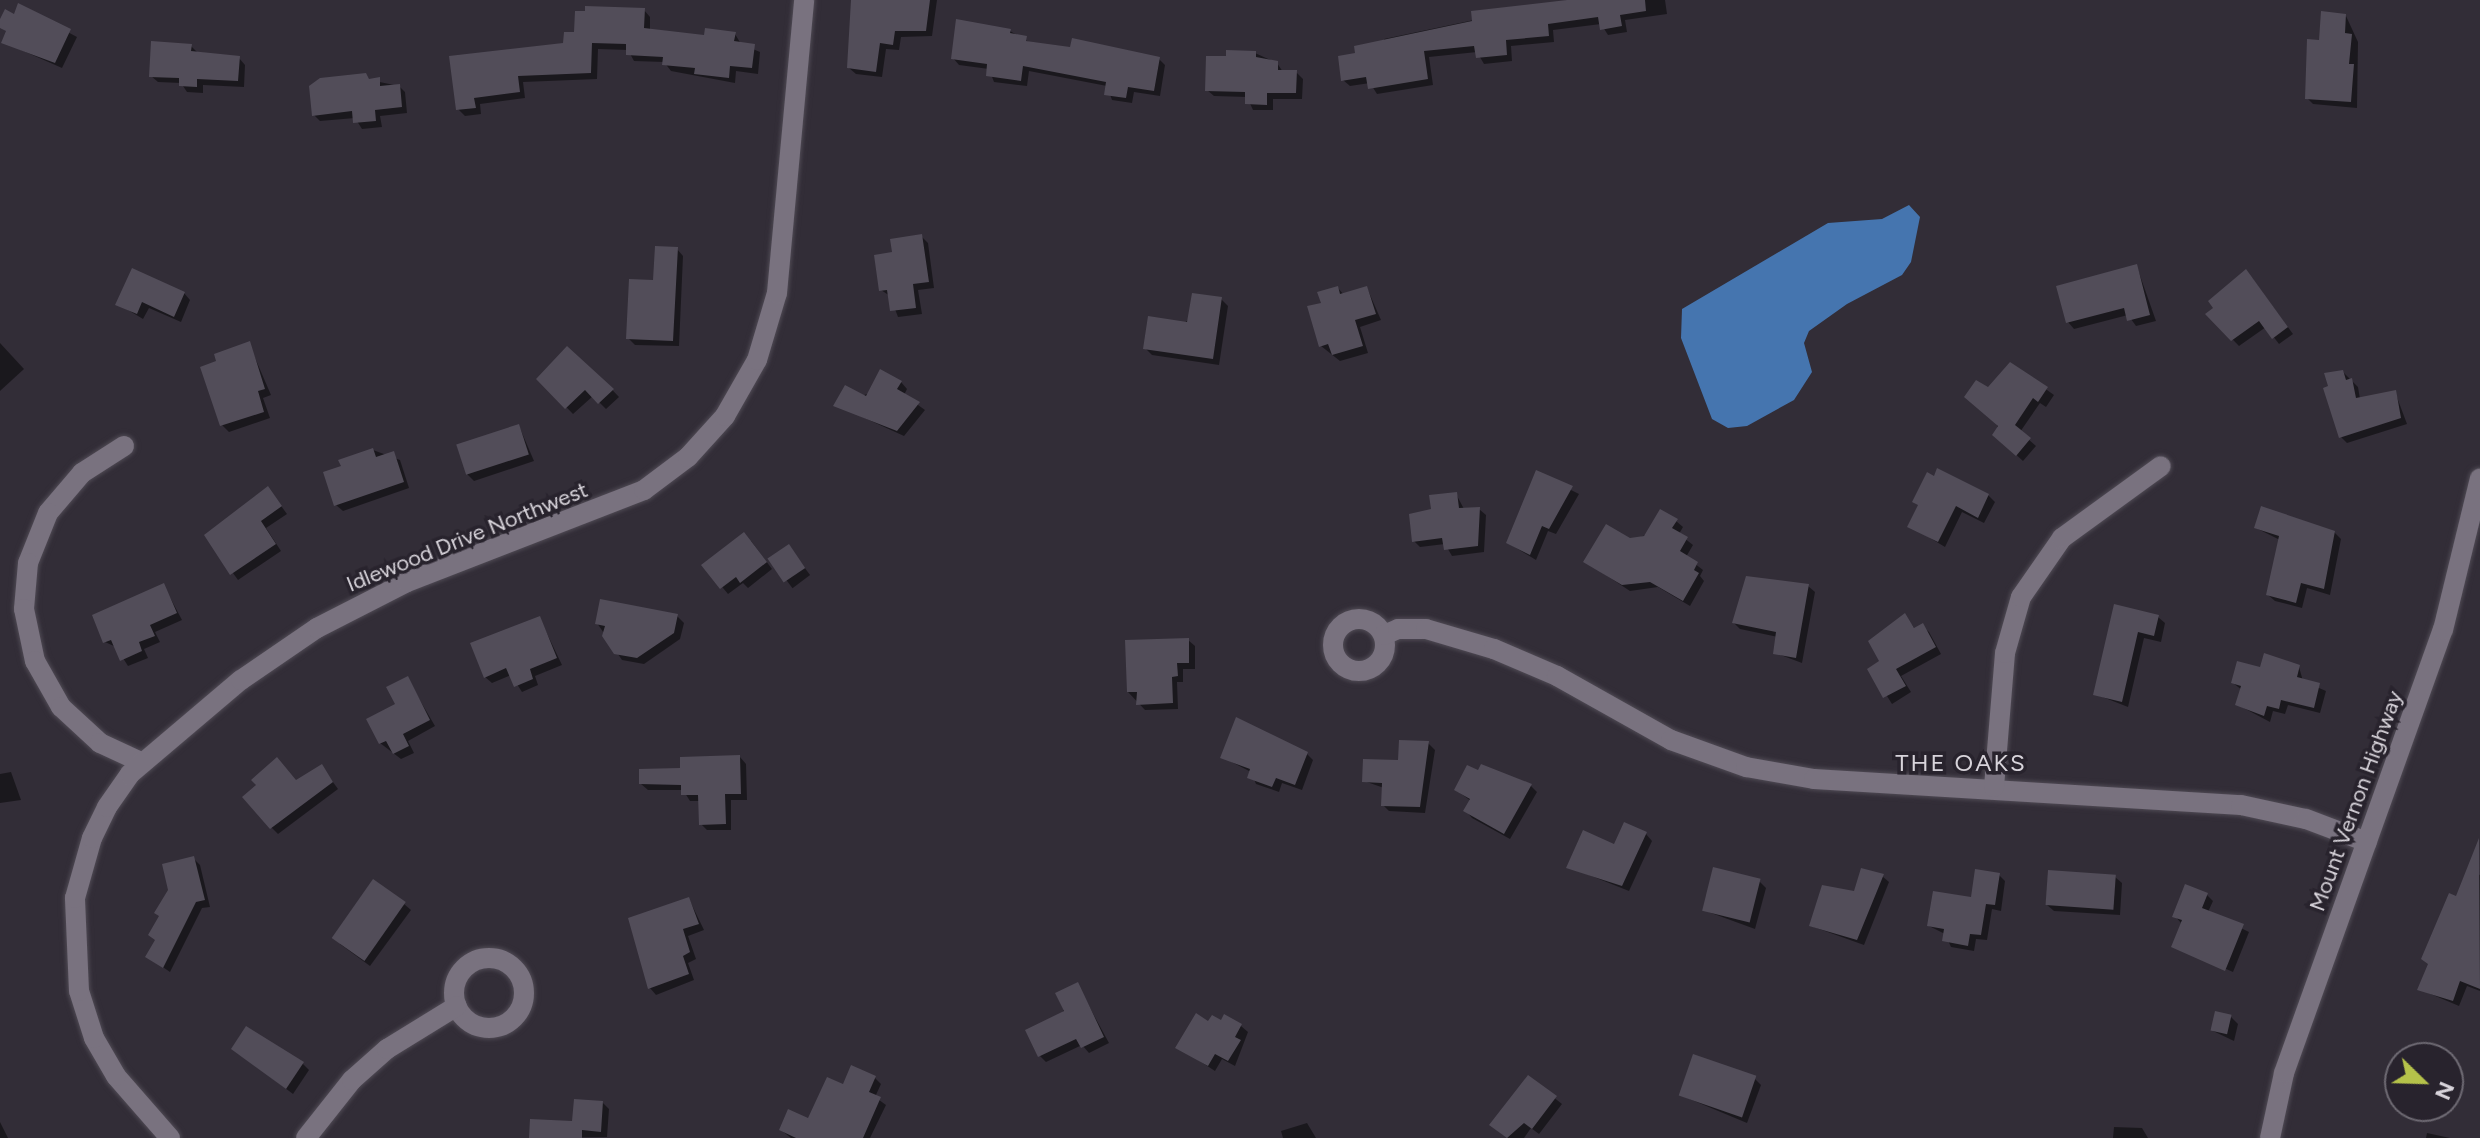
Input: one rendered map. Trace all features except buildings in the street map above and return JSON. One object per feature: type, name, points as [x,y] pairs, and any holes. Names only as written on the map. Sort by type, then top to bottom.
[{"type":"street","name":"Idlewood Drive Northwest","points":[[170,1138],[116,1076],[94,1038],[74,961],[75,898],[92,838],[107,807],[143,763],[241,680],[317,628],[407,582],[644,490],[688,457],[725,416],[757,360],[777,293],[804,0]]},
{"type":"street","points":[[124,446],[82,473],[48,513],[28,563],[24,609],[35,661],[61,707],[100,743],[143,763]]},
{"type":"street","points":[[1994,787],[2005,653],[2021,597],[2062,538],[2161,466]]},
{"type":"street","name":"Mount Vernon Highway","points":[[2270,1138],[2284,1073],[2443,630],[2480,478]]},
{"type":"street","points":[[1384,635],[1398,629],[1426,629],[1494,649],[1557,676],[1671,740],[1746,767],[1814,779],[1994,787],[2241,805],[2306,819],[2367,842]]},
{"type":"street","points":[[306,1138],[352,1080],[387,1049],[457,1006]]},
{"type":"water","points":[[1909,205],[1920,217],[1911,262],[1902,275],[1847,304],[1809,331],[1804,343],[1812,372],[1794,400],[1747,426],[1728,428],[1712,419],[1681,338],[1682,309],[1828,223],[1882,219]]},
{"type":"district","name":"THE OAKS","points":[[1961,763]]}]
